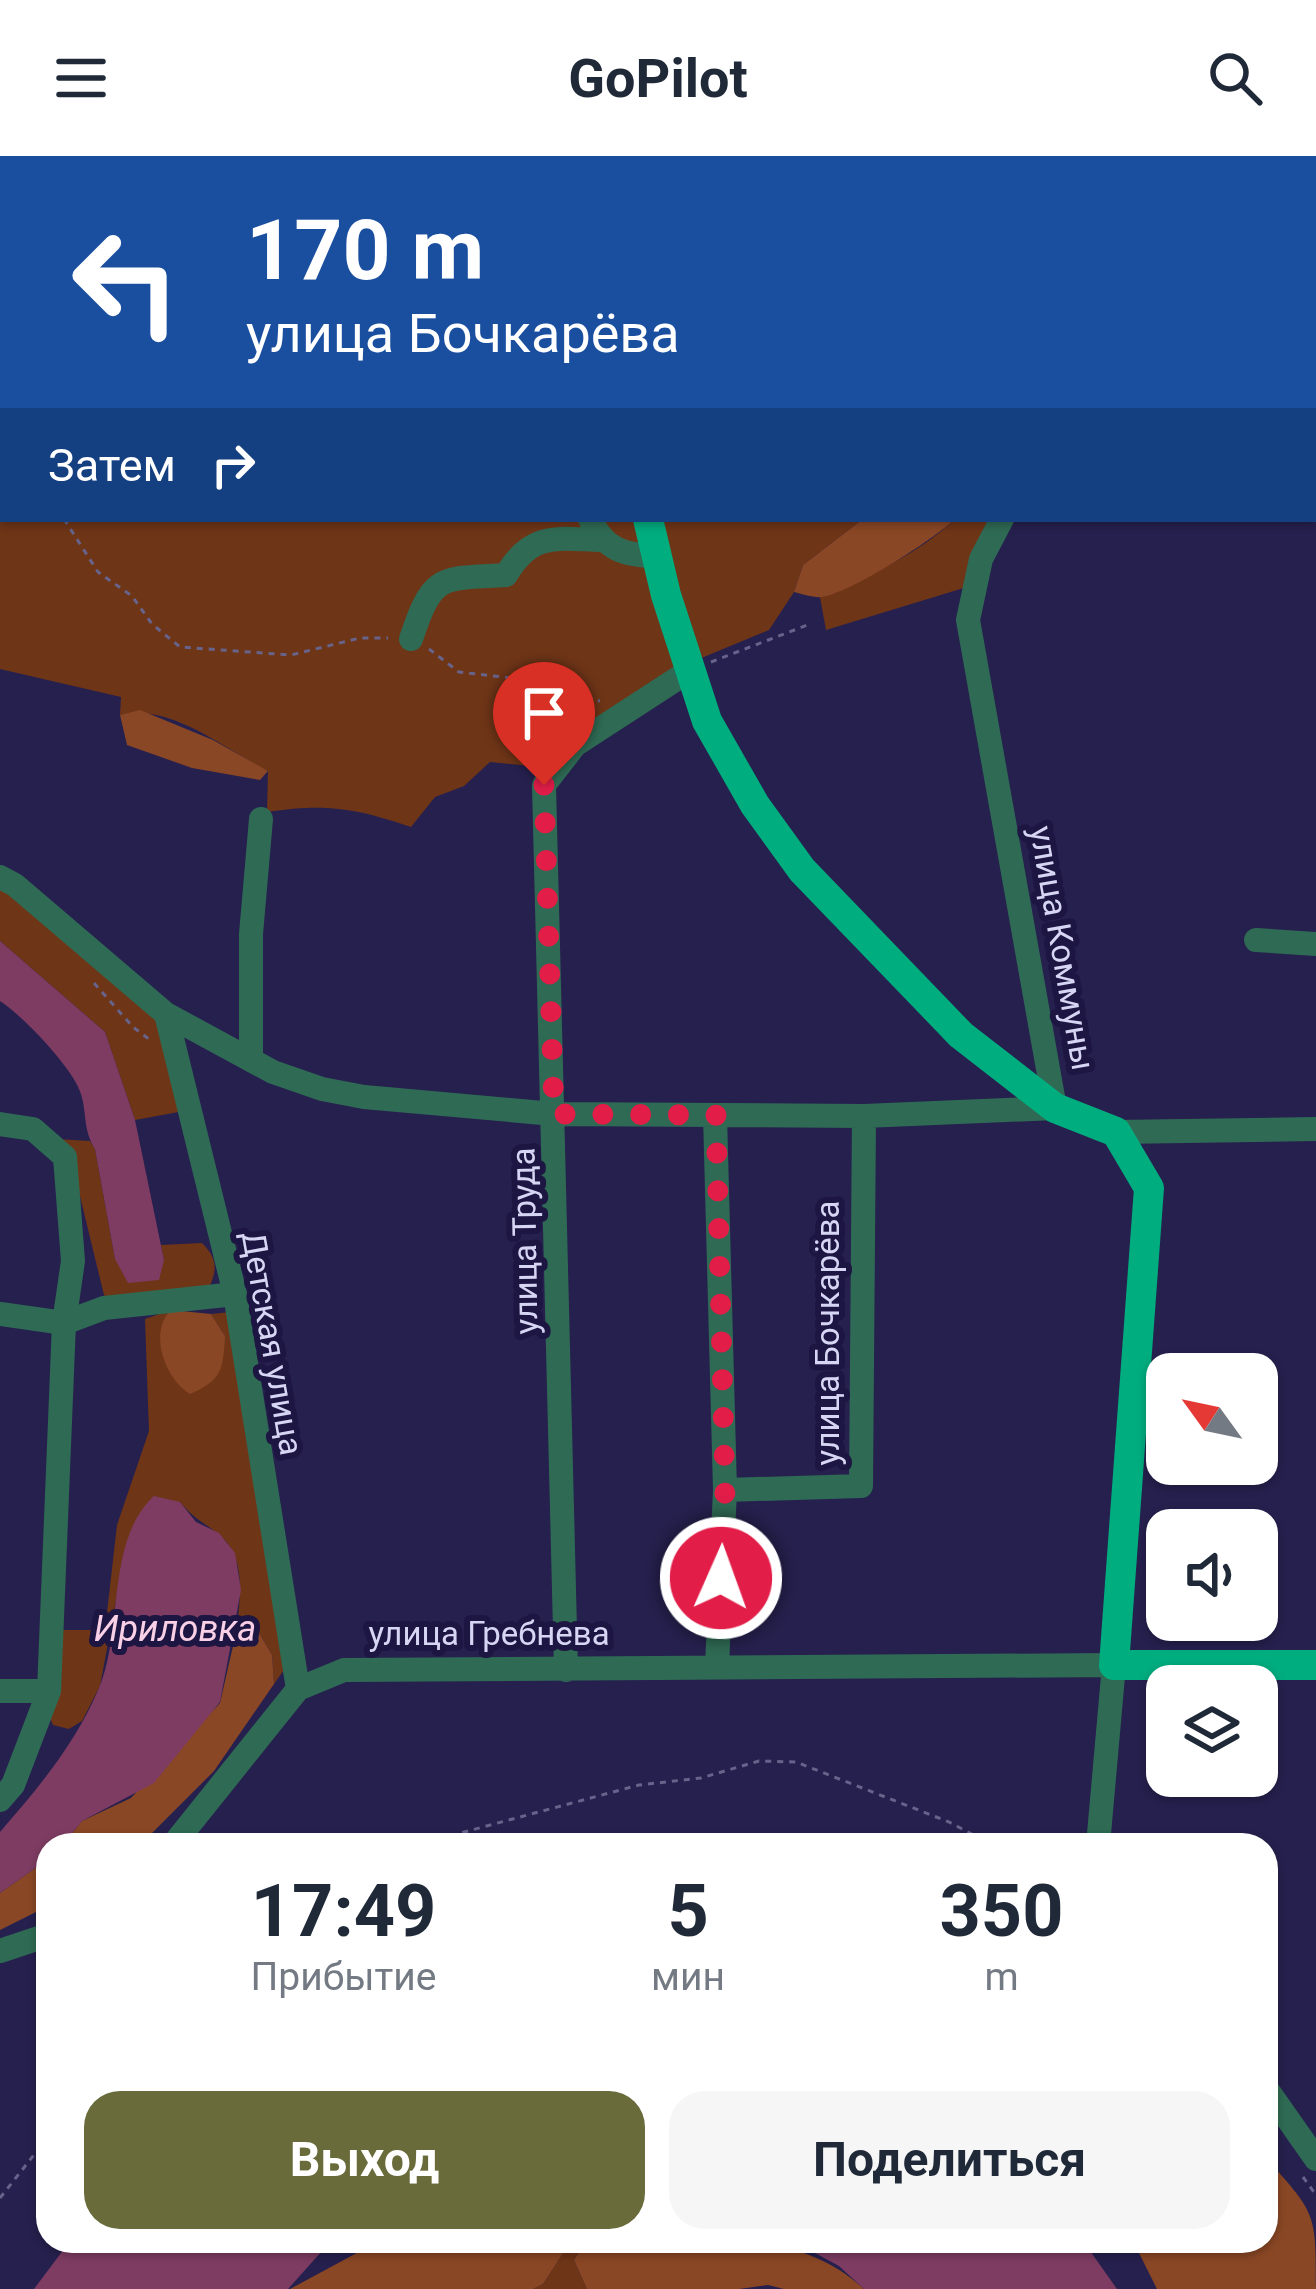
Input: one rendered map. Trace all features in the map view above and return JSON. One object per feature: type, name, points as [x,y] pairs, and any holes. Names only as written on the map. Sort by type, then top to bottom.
[{"type":"main road","name":"улица Коммуны","points":[[649,522],[707,721],[755,805],[802,870],[961,1035],[1055,1108]]},
{"type":"main road","points":[[1055,1108],[1116,1132],[1149,1188],[1114,1665]]},
{"type":"main road","name":"улица Гребнева","points":[[1114,1665],[1316,1665]]},
{"type":"street","name":"улица Коммуны","points":[[1000,522],[981,559],[968,620],[1055,1108]]},
{"type":"street","points":[[411,639],[422,605],[436,585],[450,579],[506,575],[530,544],[596,530],[619,553],[657,557]]},
{"type":"street","name":"улица Труда","points":[[566,1670],[544,785],[575,745],[692,669]]},
{"type":"street","points":[[251,1059],[251,934],[261,818]]},
{"type":"street","points":[[0,878],[15,884],[166,1014],[273,1072],[343,1093],[554,1114],[864,1116],[1055,1108]]},
{"type":"street","points":[[1256,940],[1316,944]]},
{"type":"street","name":"Детская улица","points":[[166,1014],[235,1294],[298,1689]]},
{"type":"street","points":[[716,1115],[725,1490],[717,1666]]},
{"type":"street","name":"улица Бочкарёва","points":[[725,1490],[861,1486],[864,1116]]},
{"type":"street","points":[[0,1124],[33,1129],[65,1157],[73,1261],[64,1323],[49,1691],[13,1785],[0,1800]]},
{"type":"street","points":[[1116,1132],[1316,1129]]},
{"type":"street","points":[[0,1314],[64,1323],[104,1308],[235,1294]]},
{"type":"street","points":[[1099,1833],[1114,1665]]},
{"type":"street","name":"улица Гребнева","points":[[298,1689],[344,1670],[1114,1665]]},
{"type":"street","points":[[183,1833],[298,1689]]},
{"type":"street","points":[[0,1691],[49,1691]]},
{"type":"street","points":[[0,1951],[36,1939]]},
{"type":"street","points":[[1278,2105],[1316,2159]]},
{"type":"path","points":[[66,522],[98,572],[132,596],[152,624],[180,647],[291,655],[361,638],[418,639],[459,672],[638,704]]},
{"type":"path","points":[[692,669],[810,624]]},
{"type":"path","points":[[94,982],[133,1027],[177,1058]]},
{"type":"path","points":[[461,1833],[639,1785],[701,1778],[759,1761],[796,1762],[970,1833]]},
{"type":"path","points":[[0,2198],[36,2152]]},
{"type":"shaded area","points":[[0,522],[637,522],[678,668],[578,732],[539,767],[490,762],[464,786],[435,797],[411,827],[340,809],[267,812],[268,771],[197,730],[158,715],[120,715],[121,697],[0,669]]},
{"type":"shaded area","points":[[655,522],[859,522],[803,565],[794,592],[769,630],[699,659]]},
{"type":"shaded area","points":[[859,522],[951,522],[871,576],[822,597],[794,592],[803,565]]},
{"type":"shaded area","points":[[952,522],[994,522],[967,587],[826,630],[820,597],[909,554]]},
{"type":"shaded area","points":[[140,710],[213,740],[268,771],[260,780],[192,768],[127,745],[120,715]]},
{"type":"shaded area","points":[[0,885],[161,1021],[184,1111],[135,1120],[105,1032],[0,941]]},
{"type":"shaded area","points":[[56,1139],[90,1141],[95,1149],[115,1259],[164,1260],[161,1245],[202,1243],[215,1266],[207,1292],[111,1302],[104,1295],[71,1159]]},
{"type":"shaded area","points":[[171,1310],[225,1336],[211,1314],[231,1312],[286,1667],[274,1684],[272,1655],[259,1633],[236,1633],[240,1579],[234,1554],[180,1502],[125,1552],[100,1686],[82,1721],[69,1729],[53,1725],[48,1713],[54,1630],[105,1630],[117,1525],[149,1431],[145,1319]]},
{"type":"shaded area","points":[[171,1310],[211,1314],[225,1336],[219,1372],[190,1394],[173,1378],[162,1355],[161,1330]]},
{"type":"shaded area","points":[[236,1633],[259,1633],[272,1655],[274,1684],[214,1771],[152,1833],[72,1833],[82,1821],[131,1798],[220,1703]]},
{"type":"shaded area","points":[[36,1868],[36,1912],[0,1930],[0,1893]]},
{"type":"shaded area","points":[[1278,2172],[1304,2204],[1313,2228],[1316,2289],[1157,2289],[1139,2253],[1278,2253]]},
{"type":"shaded area","points":[[357,2253],[563,2253],[543,2284],[533,2289],[290,2289]]},
{"type":"shaded area","points":[[563,2253],[578,2253],[574,2260],[587,2289],[533,2289],[543,2284]]},
{"type":"shaded area","points":[[578,2253],[803,2253],[835,2267],[864,2289],[768,2285],[587,2289],[574,2260]]},
{"type":"water","points":[[0,941],[105,1032],[135,1120],[164,1260],[159,1280],[128,1283],[115,1259],[81,1094],[46,1043],[0,1001]]},
{"type":"water","name":"Ириловка","points":[[154,1496],[180,1502],[196,1522],[219,1533],[235,1553],[241,1590],[220,1702],[154,1783],[82,1821],[72,1833],[36,1833],[36,1868],[0,1893],[0,1832],[68,1746],[99,1688],[107,1665],[122,1561],[139,1515]]},
{"type":"water","points":[[61,2253],[320,2253],[288,2289],[34,2289]]},
{"type":"water","points":[[815,2253],[1092,2253],[1117,2289],[864,2289],[839,2266]]},
{"type":"route","points":[[544,785],[554,1114],[716,1115],[725,1490],[721,1578]]}]
